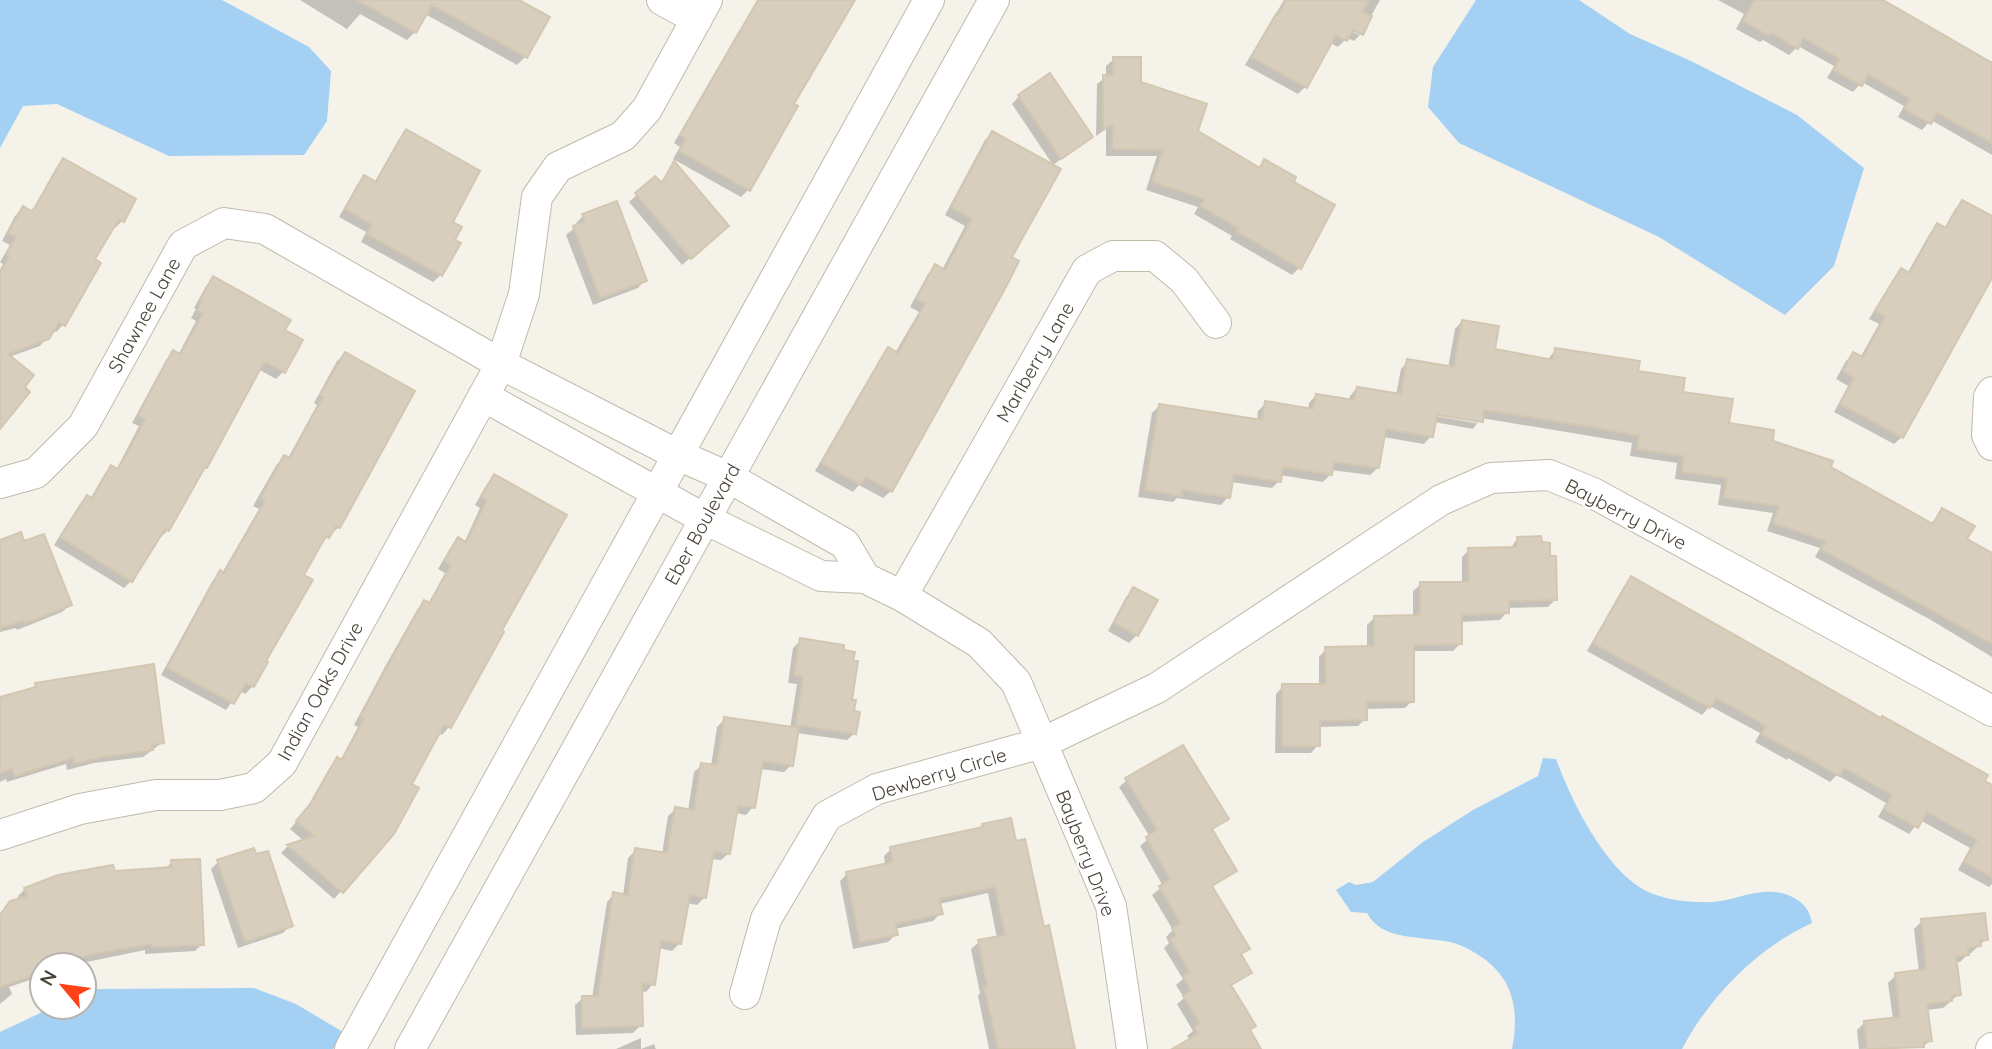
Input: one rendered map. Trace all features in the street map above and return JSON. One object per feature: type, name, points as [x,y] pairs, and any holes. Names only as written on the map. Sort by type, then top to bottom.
[{"type":"street","points":[[662,0],[702,10]]},
{"type":"street","points":[[350,1049],[929,0]]},
{"type":"street","name":"Eber Boulevard","points":[[410,1049],[994,0]]},
{"type":"street","name":"Indian Oaks Drive","points":[[0,835],[80,810],[156,795],[220,795],[254,788],[282,763],[501,364],[524,294],[537,197],[558,167],[623,136],[647,109],[702,10]]},
{"type":"street","name":"Shawnee Lane","points":[[0,483],[36,473],[83,426],[183,245],[224,223],[265,229],[501,364]]},
{"type":"street","name":"Marlberry Lane","points":[[902,596],[1087,270],[1113,256],[1155,256],[1184,280],[1216,323]]},
{"type":"street","points":[[501,364],[728,477],[845,544],[865,578]]},
{"type":"street","points":[[1992,392],[1989,397],[1987,435],[1992,445]]},
{"type":"street","points":[[483,396],[657,494]]},
{"type":"street","points":[[550,434],[570,400]]},
{"type":"street","name":"Bayberry Drive","points":[[1042,743],[1157,688],[1441,500],[1491,478],[1549,475],[1593,493],[1992,711]]},
{"type":"street","name":"Bayberry Drive","points":[[657,494],[821,576],[865,578],[902,596],[979,643],[1016,682],[1111,906],[1132,1049]]},
{"type":"street","name":"Dewberry Circle","points":[[745,994],[766,919],[827,816],[877,789],[1042,743]]},
{"type":"water","points":[[0,0],[222,0],[309,47],[331,71],[327,121],[304,155],[169,156],[57,104],[23,106],[0,148]]},
{"type":"water","points":[[1476,0],[1579,0],[1630,34],[1691,61],[1797,115],[1864,168],[1834,266],[1785,315],[1659,237],[1459,143],[1428,107],[1433,67]]},
{"type":"water","points":[[1543,758],[1556,759],[1580,813],[1602,849],[1629,879],[1644,890],[1668,898],[1704,902],[1758,893],[1781,893],[1796,898],[1810,915],[1812,923],[1772,946],[1721,992],[1693,1029],[1682,1049],[1512,1049],[1515,1023],[1512,999],[1508,987],[1494,967],[1475,953],[1454,943],[1392,933],[1373,922],[1367,913],[1351,912],[1336,890],[1349,882],[1356,885],[1373,882],[1423,842],[1473,810],[1538,776]]},
{"type":"water","points":[[254,988],[296,1004],[343,1032],[333,1049],[0,1049],[0,1032],[28,1019],[28,1021],[98,1021],[98,989]]},
{"type":"building","points":[[357,0],[519,0],[550,17],[527,58],[432,5],[416,33]]},
{"type":"building","points":[[758,0],[855,0],[794,104],[798,106],[750,191],[679,151],[686,139],[680,135]]},
{"type":"building","points":[[1286,0],[1369,0],[1363,12],[1372,16],[1363,35],[1353,30],[1347,41],[1336,35],[1307,88],[1251,57]]},
{"type":"building","points":[[1754,0],[1883,0],[1992,63],[1992,143],[1937,113],[1931,124],[1904,109],[1910,99],[1868,74],[1862,86],[1833,70],[1840,59],[1803,38],[1798,49],[1743,21]]},
{"type":"building","points":[[1113,57],[1141,57],[1141,82],[1207,104],[1198,131],[1260,168],[1264,159],[1296,177],[1294,182],[1335,205],[1301,269],[1236,231],[1238,228],[1200,206],[1204,199],[1152,182],[1163,150],[1112,149],[1113,124],[1103,130],[1103,75],[1113,75]]},
{"type":"building","points":[[1050,73],[1093,137],[1061,159],[1018,95]]},
{"type":"building","points":[[406,129],[480,171],[453,222],[462,227],[455,240],[461,243],[442,276],[367,234],[372,225],[345,209],[364,175],[376,182]]},
{"type":"building","points":[[992,131],[1061,169],[1012,257],[1019,261],[1007,285],[892,492],[866,477],[861,485],[821,463],[888,347],[898,353],[925,304],[916,299],[935,264],[945,270],[972,219],[951,207]]},
{"type":"building","points":[[63,158],[136,199],[124,222],[119,219],[95,259],[101,263],[65,326],[59,322],[49,339],[8,354],[34,375],[25,387],[30,392],[0,429],[0,273],[9,256],[6,254],[16,237],[8,233],[23,206],[31,211],[34,209]]},
{"type":"building","points":[[674,161],[729,226],[691,259],[635,193],[655,176],[662,183]]},
{"type":"building","points":[[1962,200],[1992,216],[1992,278],[1903,438],[1840,404],[1854,378],[1843,371],[1853,352],[1863,357],[1885,317],[1875,311],[1901,268],[1910,273],[1937,223],[1946,228]]},
{"type":"building","points":[[617,201],[647,281],[600,298],[573,226],[585,221],[582,214]]},
{"type":"building","points":[[213,276],[291,320],[285,330],[303,340],[285,373],[267,363],[263,364],[207,468],[205,467],[169,531],[165,529],[132,582],[60,537],[87,495],[92,498],[111,465],[118,469],[145,419],[138,415],[173,350],[180,354],[203,314],[197,311]]},
{"type":"building","points":[[1462,320],[1499,326],[1495,349],[1553,360],[1555,348],[1640,361],[1638,371],[1685,378],[1683,392],[1733,399],[1729,423],[1774,430],[1773,441],[1833,461],[1831,467],[1933,524],[1942,508],[1975,526],[1967,539],[1992,553],[1992,644],[1821,549],[1826,541],[1773,523],[1779,506],[1724,498],[1727,478],[1682,472],[1684,456],[1637,449],[1639,436],[1591,427],[1484,410],[1483,422],[1437,415],[1433,437],[1386,429],[1379,468],[1334,462],[1332,475],[1283,467],[1281,482],[1234,474],[1230,498],[1183,490],[1182,496],[1145,490],[1159,404],[1262,420],[1265,401],[1313,409],[1316,394],[1354,400],[1357,387],[1401,394],[1407,359],[1454,367]]},
{"type":"building","points":[[345,352],[415,391],[340,528],[336,526],[329,538],[326,536],[304,575],[313,580],[254,687],[246,683],[234,704],[167,668],[220,570],[224,573],[265,501],[260,499],[284,455],[290,458],[323,397],[320,395]]},
{"type":"building","points":[[494,474],[567,515],[451,728],[444,725],[412,784],[419,788],[394,834],[343,893],[287,845],[314,836],[296,821],[311,803],[337,757],[342,760],[364,719],[360,717],[424,600],[430,603],[451,565],[444,561],[458,537],[466,542],[487,500],[481,497]]},
{"type":"building","points":[[21,532],[24,541],[44,534],[72,605],[24,624],[23,621],[0,628],[0,540]]},
{"type":"building","points":[[1541,536],[1542,542],[1550,543],[1550,556],[1556,556],[1557,600],[1509,601],[1509,613],[1462,615],[1462,644],[1414,645],[1414,702],[1367,702],[1367,720],[1320,721],[1320,746],[1282,746],[1282,684],[1326,684],[1325,647],[1374,646],[1374,616],[1420,615],[1420,582],[1469,582],[1468,548],[1517,547],[1517,537]]},
{"type":"building","points":[[1631,576],[1881,718],[1882,716],[1988,775],[1985,781],[1992,785],[1992,877],[1964,862],[1977,840],[1927,812],[1918,828],[1884,809],[1892,795],[1844,768],[1839,776],[1761,734],[1766,726],[1716,698],[1710,708],[1593,643]]},
{"type":"building","points":[[1133,587],[1158,600],[1138,636],[1114,623]]},
{"type":"building","points":[[800,638],[844,645],[844,650],[855,652],[853,661],[858,661],[852,700],[856,700],[854,711],[860,712],[856,734],[796,725],[803,677],[794,675]]},
{"type":"building","points":[[154,664],[164,743],[152,745],[153,750],[74,764],[73,758],[15,776],[12,769],[0,773],[0,697],[36,687],[35,683]]},
{"type":"building","points":[[724,717],[799,728],[793,766],[763,761],[755,808],[738,806],[730,854],[714,851],[706,898],[690,895],[681,944],[661,941],[655,985],[642,983],[643,1026],[582,1028],[582,996],[598,996],[613,892],[628,895],[635,848],[667,853],[675,807],[694,810],[701,763],[717,765]]},
{"type":"building","points":[[1183,745],[1229,819],[1212,829],[1237,871],[1212,886],[1250,949],[1241,954],[1252,973],[1231,985],[1256,1026],[1250,1030],[1261,1049],[1172,1049],[1198,1034],[1194,1027],[1200,1023],[1183,996],[1191,991],[1183,976],[1190,972],[1170,939],[1176,936],[1172,928],[1180,923],[1159,886],[1170,879],[1146,837],[1157,830],[1125,778]]},
{"type":"building","points":[[1011,818],[1016,841],[1025,839],[1044,927],[1049,925],[1075,1049],[998,1049],[984,987],[987,986],[978,940],[1005,935],[995,887],[939,899],[943,914],[895,924],[898,935],[860,942],[846,872],[893,862],[890,847],[983,827],[982,824]]},
{"type":"building","points":[[254,848],[256,854],[268,851],[293,926],[245,942],[217,860]]},
{"type":"building","points":[[200,859],[204,945],[152,947],[152,944],[98,953],[98,951],[28,951],[28,977],[0,987],[0,915],[10,901],[27,896],[24,888],[58,875],[113,865],[115,871],[172,867],[171,860]]},
{"type":"building","points":[[1985,913],[1988,940],[1980,941],[1981,946],[1968,948],[1969,955],[1956,956],[1961,995],[1951,996],[1952,1001],[1927,1004],[1932,1041],[1923,1042],[1924,1047],[1867,1049],[1864,1021],[1900,1017],[1895,973],[1926,969],[1921,919]]}]
